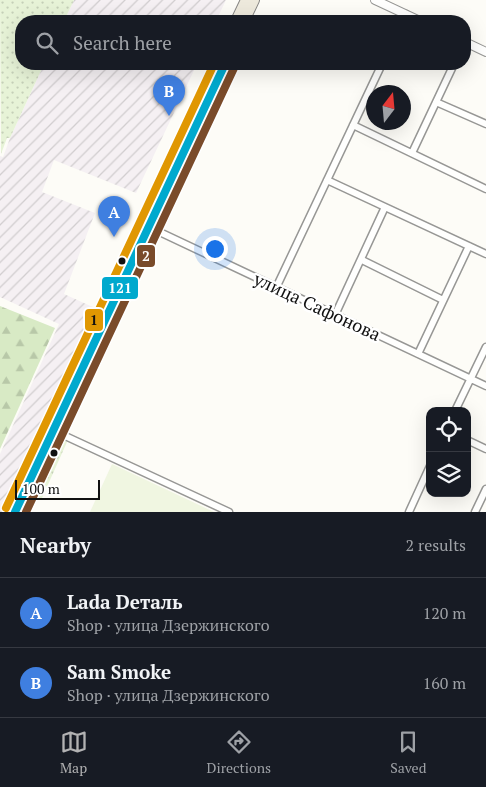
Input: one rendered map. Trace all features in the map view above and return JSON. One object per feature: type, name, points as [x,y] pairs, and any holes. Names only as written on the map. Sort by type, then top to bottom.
[{"type":"main road","points":[[239,15],[246,0]]},
{"type":"main road","points":[[247,15],[254,0]]},
{"type":"main road","points":[[15,512],[102,308],[214,70]]},
{"type":"main road","points":[[9,512],[149,227],[222,70]]},
{"type":"street","points":[[375,0],[399,15]]},
{"type":"street","points":[[471,45],[486,52]]},
{"type":"street","points":[[276,288],[379,70]]},
{"type":"street","points":[[412,153],[451,70]]},
{"type":"street","points":[[436,102],[486,124]]},
{"type":"street","points":[[353,125],[486,189]]},
{"type":"street","points":[[327,180],[486,254]]},
{"type":"street","points":[[335,316],[385,207]]},
{"type":"street","name":"улица Сафонова","points":[[149,227],[486,386]]},
{"type":"street","points":[[418,354],[469,246]]},
{"type":"street","points":[[362,260],[443,300]]},
{"type":"street","points":[[457,407],[486,347]]},
{"type":"street","points":[[51,429],[229,512]]},
{"type":"street","points":[[471,442],[486,448]]},
{"type":"street","points":[[409,512],[426,475]]},
{"type":"street","points":[[475,512],[486,489]]},
{"type":"shaded area","points":[[74,0],[226,0],[219,15],[67,15]]},
{"type":"shaded area","points":[[41,70],[194,70],[136,193],[54,160],[42,192],[95,213],[64,294],[95,308],[2,512],[0,512],[0,454],[59,324],[0,297],[0,156],[3,157]]},
{"type":"green space","points":[[0,0],[74,0],[67,15],[15,15],[15,70],[41,70],[10,138],[7,138],[1,154]]},
{"type":"green space","points":[[0,306],[55,328],[0,449]]},
{"type":"green space","points":[[63,439],[67,442],[42,498],[36,500],[31,493],[56,440]]},
{"type":"green space","points":[[112,464],[214,512],[90,512]]},
{"type":"transit line","name":"1","points":[[6,508],[211,70]]},
{"type":"transit line","name":"121","points":[[15,512],[222,70]]},
{"type":"transit line","name":"2","points":[[26,512],[233,70]]},
{"type":"place","name":"Sam Smoke","points":[[169,116]]},
{"type":"place","name":"Lada Dеталь","points":[[114,237]]}]
